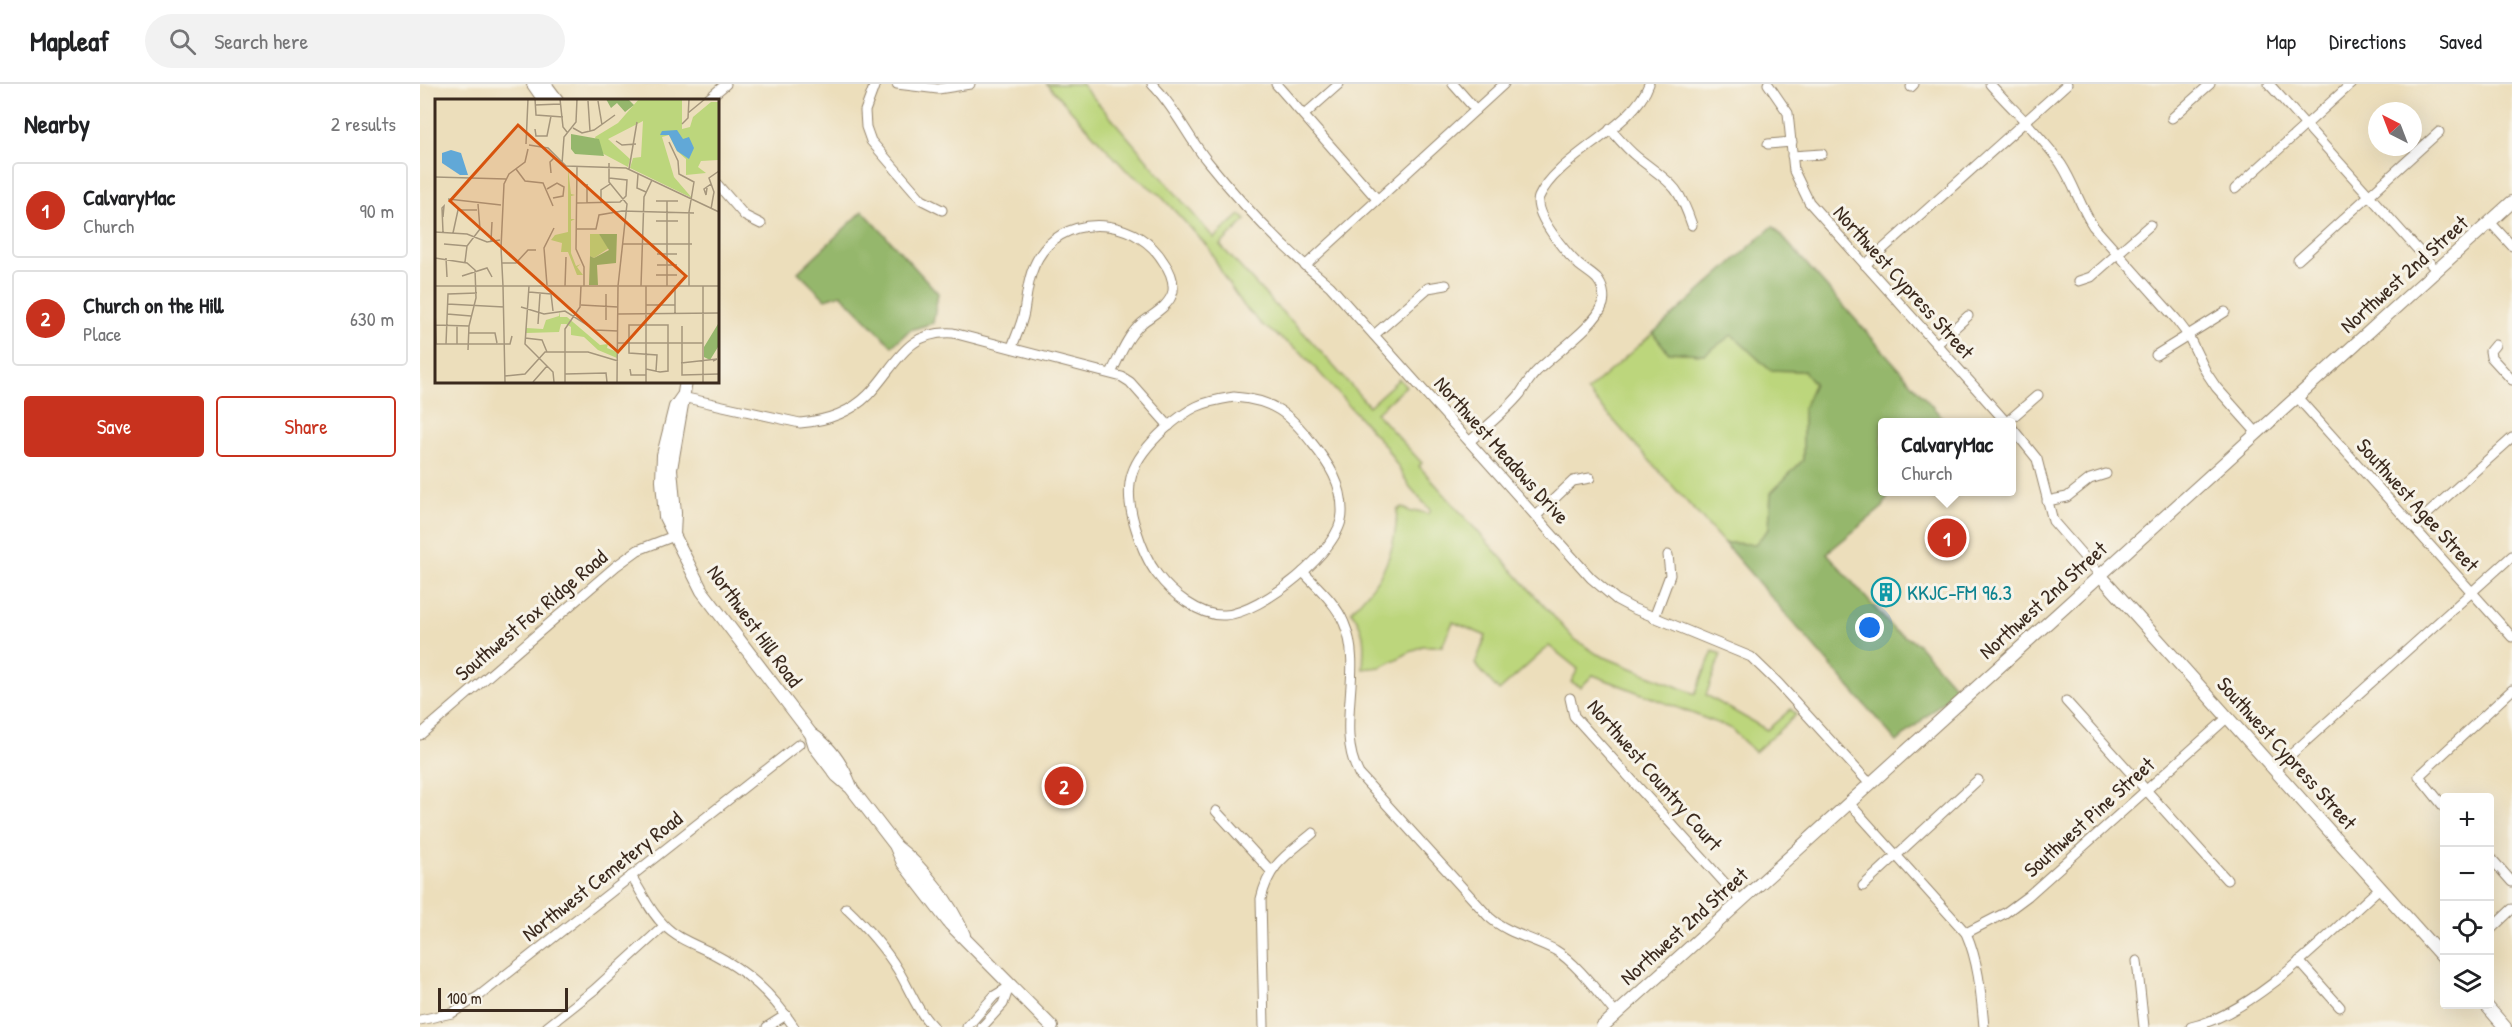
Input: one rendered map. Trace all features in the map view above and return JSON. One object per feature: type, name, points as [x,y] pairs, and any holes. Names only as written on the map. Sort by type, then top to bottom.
[{"type":"main road","points":[[533,84],[543,99]]},
{"type":"main road","points":[[545,84],[556,99]]},
{"type":"main road","name":"Northwest 2nd Street","points":[[1602,1027],[2512,202]]},
{"type":"main road","name":"Northwest Hill Road","points":[[686,382],[682,397],[683,409],[671,469],[675,513],[674,536],[702,591],[811,735],[822,741],[845,771],[851,788],[895,846],[911,857],[957,918],[965,939],[1052,1027]]},
{"type":"main road","name":"Southwest Cypress Street","points":[[2100,575],[2441,955]]},
{"type":"main road","points":[[2489,1009],[2505,1027]]},
{"type":"street","points":[[708,99],[726,84]]},
{"type":"street","points":[[875,84],[865,111],[866,127],[871,141],[922,200],[942,210]]},
{"type":"street","points":[[897,84],[938,89],[968,84]]},
{"type":"street","name":"Northwest Meadows Drive","points":[[1152,84],[1166,98],[1209,163],[1291,255],[1330,286],[1602,589],[1617,600],[1653,618],[1751,657],[1778,683],[1870,784]]},
{"type":"street","points":[[1276,84],[1377,199]]},
{"type":"street","points":[[1304,115],[1339,84]]},
{"type":"street","points":[[1454,84],[1476,110]]},
{"type":"street","points":[[1305,266],[1504,84]]},
{"type":"street","points":[[1470,441],[1510,404],[1537,370],[1598,315],[1604,302],[1603,290],[1598,280],[1578,264],[1559,243],[1539,210],[1537,200],[1543,188],[1557,174],[1636,106],[1649,84]]},
{"type":"street","name":"Northwest Cypress Street","points":[[1768,84],[1788,113],[1792,156],[1799,185],[1809,202],[2003,418]]},
{"type":"street","points":[[1990,84],[2062,165],[2071,179],[2083,211],[2188,335],[2206,372],[2257,433]]},
{"type":"street","points":[[1865,265],[2067,84]]},
{"type":"street","points":[[2172,118],[2210,84]]},
{"type":"street","points":[[2269,84],[2437,271]]},
{"type":"street","points":[[2235,189],[2351,84]]},
{"type":"street","points":[[1610,129],[1636,156],[1667,178],[1685,203],[1692,225]]},
{"type":"street","points":[[2298,260],[2439,132]]},
{"type":"street","points":[[1768,144],[1792,142]]},
{"type":"street","points":[[1792,156],[1822,154]]},
{"type":"street","points":[[718,185],[745,216],[761,224]]},
{"type":"street","points":[[2490,222],[2512,246]]},
{"type":"street","points":[[1012,347],[1024,314],[1026,286],[1033,267],[1044,250],[1062,235],[1076,229],[1101,225],[1116,228],[1139,237],[1161,256],[1172,279],[1173,292],[1155,315],[1142,323],[1130,336],[1111,373]]},
{"type":"street","points":[[2079,281],[2091,277],[2150,225]]},
{"type":"street","points":[[1374,335],[1428,288],[1446,285]]},
{"type":"street","points":[[2157,355],[2225,312]]},
{"type":"street","points":[[1937,344],[1968,316]]},
{"type":"street","points":[[682,397],[800,423],[817,422],[852,407],[867,396],[910,345],[940,332],[1012,347],[1111,373],[1130,382],[1169,426]]},
{"type":"street","points":[[2495,345],[2490,351],[2491,357],[2512,380]]},
{"type":"street","points":[[2013,418],[2038,395]]},
{"type":"street","points":[[1234,397],[1260,400],[1280,409],[1296,422],[1335,475],[1341,493],[1343,514],[1337,533],[1331,543],[1303,572],[1251,608],[1224,615],[1199,608],[1182,598],[1155,573],[1142,548],[1129,499],[1129,481],[1134,465],[1145,447],[1186,411],[1201,404],[1234,397]]},
{"type":"street","name":"Southwest Agee Street","points":[[2297,397],[2512,637]]},
{"type":"street","points":[[2016,433],[2037,459],[2050,514],[2059,529],[2100,575]]},
{"type":"street","points":[[2413,527],[2512,438]]},
{"type":"street","points":[[2047,501],[2067,497],[2090,479],[2106,474]]},
{"type":"street","points":[[1536,516],[1573,481],[1590,478]]},
{"type":"street","name":"Southwest Fox Ridge Road","points":[[420,735],[616,566],[638,550],[674,536]]},
{"type":"street","points":[[1653,618],[1670,575],[1668,555]]},
{"type":"street","points":[[2276,769],[2512,556]]},
{"type":"street","points":[[1303,572],[1335,607],[1349,635],[1351,653],[1348,730],[1353,760],[1359,774],[1488,918],[1507,930],[1538,942],[1564,957],[1616,1014]]},
{"type":"street","points":[[2440,801],[2419,776],[2512,690]]},
{"type":"street","name":"Northwest Country Court","points":[[1570,698],[1574,716],[1740,901]]},
{"type":"street","points":[[2066,701],[2227,880]]},
{"type":"street","name":"Southwest Pine Street","points":[[1966,933],[2005,913],[2028,896],[2228,717]]},
{"type":"street","name":"Northwest Cemetery Road","points":[[420,1020],[452,1013],[466,1006],[799,744]]},
{"type":"street","points":[[1863,886],[1978,780]]},
{"type":"street","points":[[1849,802],[1966,933],[1974,951],[1978,969],[1984,1027]]},
{"type":"street","points":[[1216,811],[1270,870]]},
{"type":"street","points":[[1264,1027],[1261,898],[1264,882],[1270,870],[1313,833]]},
{"type":"street","points":[[2494,862],[2512,882]]},
{"type":"street","points":[[631,876],[639,887],[641,895],[664,926],[686,941],[735,966],[771,995],[794,1027]]},
{"type":"street","points":[[2191,1027],[2228,1015],[2253,998],[2381,886]]},
{"type":"street","points":[[846,908],[882,946],[899,971],[913,999],[933,1027]]},
{"type":"street","points":[[2494,926],[2512,909]]},
{"type":"street","points":[[548,1027],[594,990],[664,926]]},
{"type":"street","points":[[2299,960],[2340,1007]]},
{"type":"street","points":[[2137,961],[2144,1027]]},
{"type":"street","points":[[968,1027],[994,996],[1010,987]]},
{"type":"street","points":[[982,1027],[1003,1004],[1010,987]]},
{"type":"street","points":[[767,1027],[786,1015]]},
{"type":"green space","points":[[1047,84],[1081,84],[1214,238],[1240,215],[1246,220],[1220,245],[1304,333],[1369,406],[1399,379],[1406,386],[1376,413],[1422,463],[1419,466],[1573,638],[1597,654],[1695,694],[1713,651],[1721,654],[1706,695],[1767,730],[1791,709],[1796,715],[1755,752],[1730,728],[1593,675],[1581,687],[1571,682],[1578,669],[1549,646],[1499,691],[1475,664],[1486,636],[1453,622],[1442,646],[1422,646],[1381,667],[1363,669],[1362,632],[1351,611],[1362,600],[1385,566],[1394,540],[1397,510],[1402,507],[1411,512],[1418,511],[1427,514],[1431,511],[1410,487],[1386,447],[1301,352],[1262,325],[1244,306],[1224,277],[1209,248],[1159,194],[1126,170]]},
{"type":"green space","points":[[863,211],[938,293],[933,323],[910,330],[892,346],[841,294],[825,299],[798,272]]},
{"type":"green space","points":[[1773,226],[1942,418],[1878,418],[1878,496],[1888,496],[1883,507],[1827,553],[1895,631],[1917,643],[1957,689],[1897,742],[1724,543],[1755,544],[1769,529],[1771,493],[1803,460],[1803,409],[1814,383],[1804,371],[1770,370],[1732,335],[1705,354],[1668,352],[1653,333]]},
{"type":"green space","points":[[1653,333],[1668,352],[1705,354],[1732,334],[1770,370],[1804,371],[1814,383],[1803,409],[1803,460],[1771,493],[1769,529],[1755,544],[1724,543],[1587,391]]},
{"type":"place","name":"CalvaryMac","points":[[1947,538]]},
{"type":"place","name":"KKJC-FM 96.3","points":[[1886,592]]},
{"type":"place","name":"Church on the Hill","points":[[1064,786]]}]
